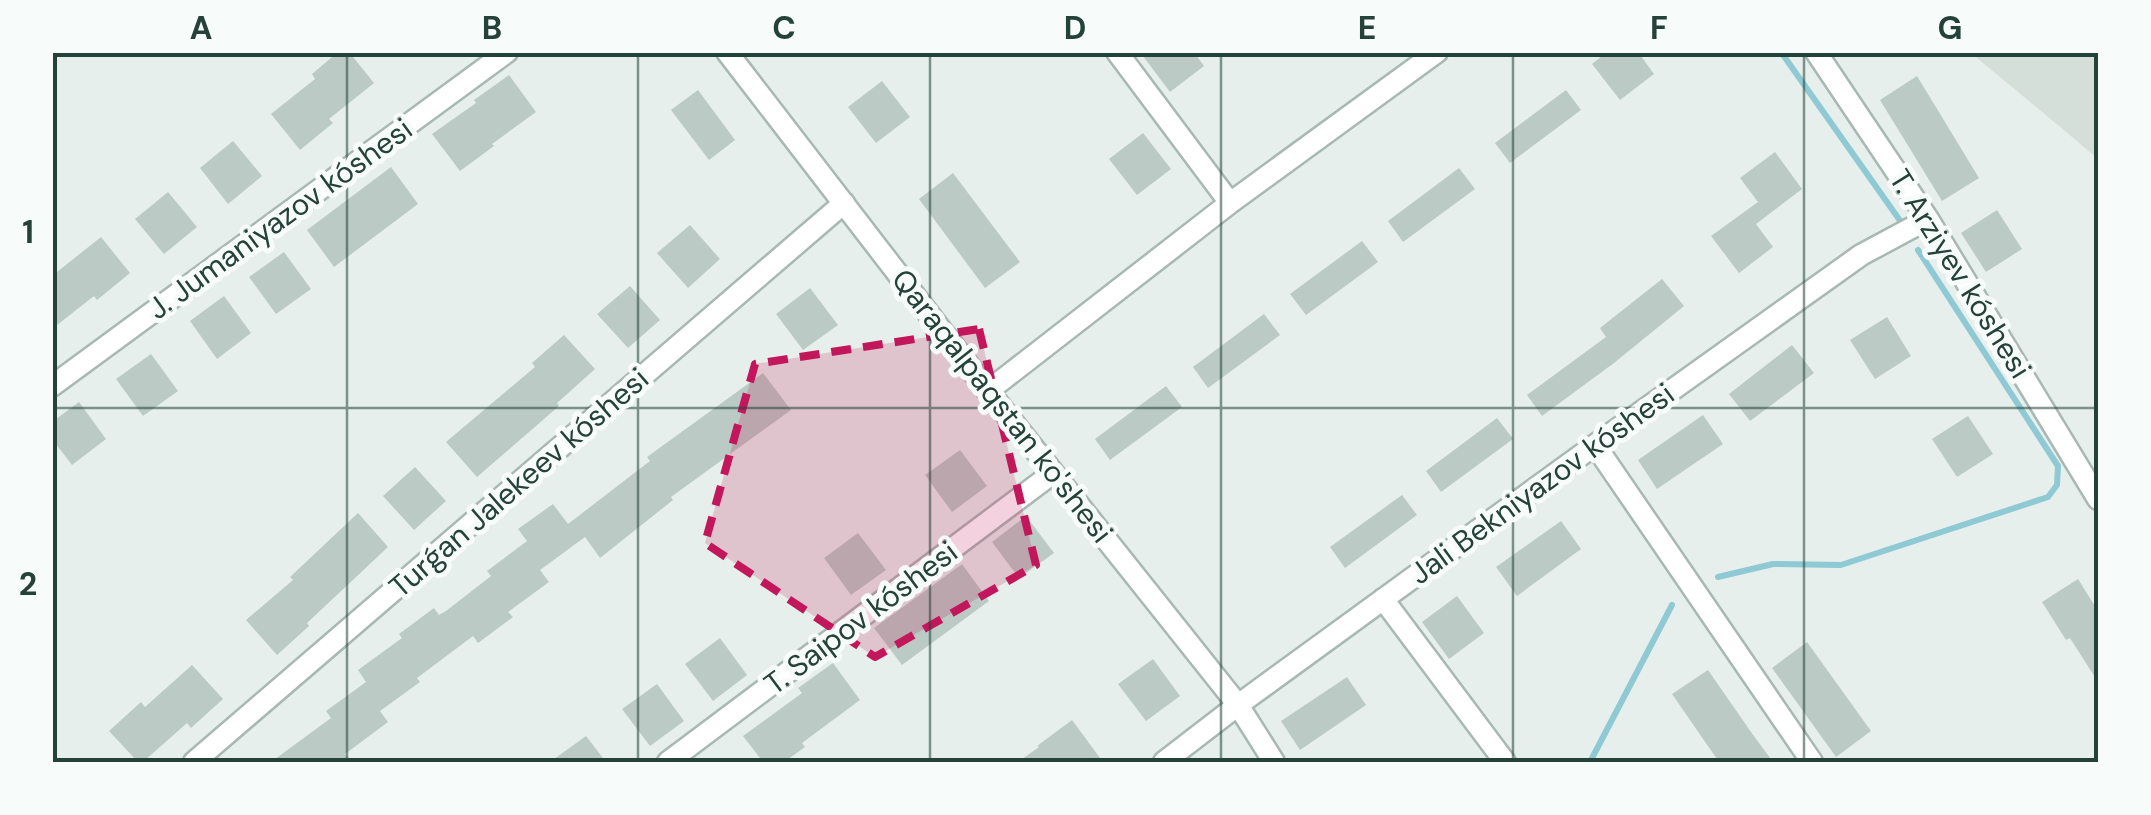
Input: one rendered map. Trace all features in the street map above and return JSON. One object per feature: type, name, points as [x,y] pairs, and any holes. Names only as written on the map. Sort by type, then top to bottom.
[{"type":"street","name":"J. Jumaniyazov kóshesi","points":[[52,386],[507,52]]},
{"type":"street","name":"Qaraqalpaqstan ko'shesi","points":[[726,52],[1238,706],[1274,762]]},
{"type":"street","points":[[1117,52],[1230,204]]},
{"type":"street","name":"T. Arziyev kóshesi","points":[[1816,52],[1928,220],[2098,499]]},
{"type":"street","points":[[988,391],[1425,56]]},
{"type":"street","name":"Turǵan Jalekeev kóshesi","points":[[194,762],[844,204]]},
{"type":"street","name":"Jali Bekniyazov kóshesi","points":[[1164,762],[1594,445],[1861,255],[1928,220]]},
{"type":"street","points":[[1594,445],[1812,762]]},
{"type":"street","name":"T. Saipov kóshesi","points":[[668,762],[1053,473]]},
{"type":"street","points":[[1383,599],[1505,762]]},
{"type":"highlighted area","points":[[979,329],[1036,565],[875,657],[705,543],[755,364]]},
{"type":"shaded area","points":[[1971,53],[2098,53],[2098,159],[2065,131]]},
{"type":"building","points":[[338,52],[349,52],[374,83],[329,119],[333,123],[300,150],[271,114],[315,79],[312,74]]},
{"type":"building","points":[[1140,52],[1194,52],[1204,66],[1170,92]]},
{"type":"building","points":[[1607,52],[1638,52],[1654,74],[1620,100],[1592,64]]},
{"type":"building","points":[[509,75],[536,112],[460,171],[432,134]]},
{"type":"building","points":[[1917,76],[1979,178],[1942,201],[1880,100]]},
{"type":"building","points":[[882,81],[910,117],[876,143],[848,107]]},
{"type":"building","points":[[698,90],[735,140],[709,160],[671,110]]},
{"type":"building","points":[[1566,90],[1581,110],[1510,163],[1495,143]]},
{"type":"building","points":[[1143,133],[1171,169],[1137,195],[1109,159]]},
{"type":"building","points":[[233,141],[262,176],[228,204],[200,168]]},
{"type":"building","points":[[1775,152],[1802,189],[1756,224],[1773,247],[1739,273],[1711,236],[1758,202],[1740,178]]},
{"type":"building","points":[[391,167],[418,204],[334,267],[307,230]]},
{"type":"building","points":[[1459,168],[1475,189],[1403,242],[1388,221]]},
{"type":"building","points":[[953,173],[1020,262],[985,288],[919,199]]},
{"type":"building","points":[[168,192],[197,227],[164,254],[135,219]]},
{"type":"building","points":[[1997,210],[2022,249],[1986,272],[1961,233]]},
{"type":"building","points":[[690,225],[720,259],[688,288],[657,253]]},
{"type":"building","points":[[101,237],[130,273],[52,329],[52,276]]},
{"type":"building","points":[[1362,241],[1378,262],[1306,315],[1290,294]]},
{"type":"building","points":[[284,252],[311,289],[276,314],[249,277]]},
{"type":"building","points":[[1662,279],[1684,306],[1542,416],[1527,395],[1606,337],[1600,328]]},
{"type":"building","points":[[630,286],[660,320],[628,348],[597,314]]},
{"type":"building","points":[[810,288],[838,325],[803,350],[776,314]]},
{"type":"building","points":[[224,296],[251,333],[217,359],[190,321]]},
{"type":"building","points":[[1264,314],[1280,335],[1208,388],[1193,367]]},
{"type":"building","points":[[1887,317],[1911,356],[1875,379],[1850,340]]},
{"type":"building","points":[[564,335],[595,369],[477,477],[446,442],[535,367],[532,363]]},
{"type":"building","points":[[1792,345],[1814,373],[1750,421],[1729,394]]},
{"type":"building","points":[[151,354],[178,391],[143,416],[116,379]]},
{"type":"building","points":[[763,373],[791,410],[671,497],[673,500],[600,558],[585,537],[540,570],[549,582],[508,612],[513,617],[478,643],[473,636],[380,711],[388,722],[345,754],[352,762],[271,762],[331,718],[326,711],[366,682],[358,670],[402,638],[399,634],[434,608],[439,615],[446,611],[491,576],[487,571],[527,541],[518,529],[553,504],[568,524],[650,461],[647,457]]},
{"type":"building","points":[[1166,386],[1182,407],[1110,460],[1095,439]]},
{"type":"building","points":[[79,402],[106,439],[72,465],[52,439],[52,422]]},
{"type":"building","points":[[1703,415],[1723,444],[1657,489],[1638,460]]},
{"type":"building","points":[[1968,416],[1993,454],[1957,477],[1932,439]]},
{"type":"building","points":[[1497,418],[1513,439],[1441,492],[1426,471]]},
{"type":"building","points":[[960,450],[987,486],[952,512],[925,475]]},
{"type":"building","points":[[415,467],[446,501],[414,530],[383,496]]},
{"type":"building","points":[[1402,495],[1417,515],[1345,568],[1330,547]]},
{"type":"building","points":[[358,513],[388,547],[277,655],[246,620],[293,580],[290,577]]},
{"type":"building","points":[[1026,516],[1054,553],[1019,578],[992,542]]},
{"type":"building","points":[[1561,521],[1581,549],[1517,596],[1496,567]]},
{"type":"building","points":[[858,533],[886,570],[851,595],[824,558]]},
{"type":"building","points":[[962,564],[989,601],[902,665],[874,628]]},
{"type":"building","points":[[2078,579],[2098,611],[2098,682],[2042,602]]},
{"type":"building","points":[[1457,596],[1484,633],[1449,659],[1422,622]]},
{"type":"building","points":[[720,638],[747,675],[713,701],[685,664]]},
{"type":"building","points":[[1807,642],[1871,731],[1836,757],[1772,668]]},
{"type":"building","points":[[1153,659],[1180,696],[1146,721],[1118,684]]},
{"type":"building","points":[[833,663],[860,700],[802,743],[805,747],[784,762],[763,762],[743,736],[802,693],[798,688]]},
{"type":"building","points":[[192,665],[223,699],[191,728],[187,723],[143,762],[138,762],[109,731],[141,702],[145,707]]},
{"type":"building","points":[[1708,670],[1773,762],[1719,762],[1672,694]]},
{"type":"building","points":[[1347,677],[1366,705],[1300,750],[1281,721]]},
{"type":"building","points":[[657,684],[684,721],[650,746],[622,709]]},
{"type":"building","points":[[1072,720],[1103,762],[1018,762],[1039,747]]},
{"type":"building","points":[[586,736],[606,762],[550,762]]},
{"type":"waterway","points":[[1781,52],[1901,222]]},
{"type":"waterway","points":[[1718,577],[1773,564],[1841,565],[2048,497],[2057,485],[2058,466],[1918,250]]},
{"type":"waterway","points":[[1590,762],[1672,605]]}]
